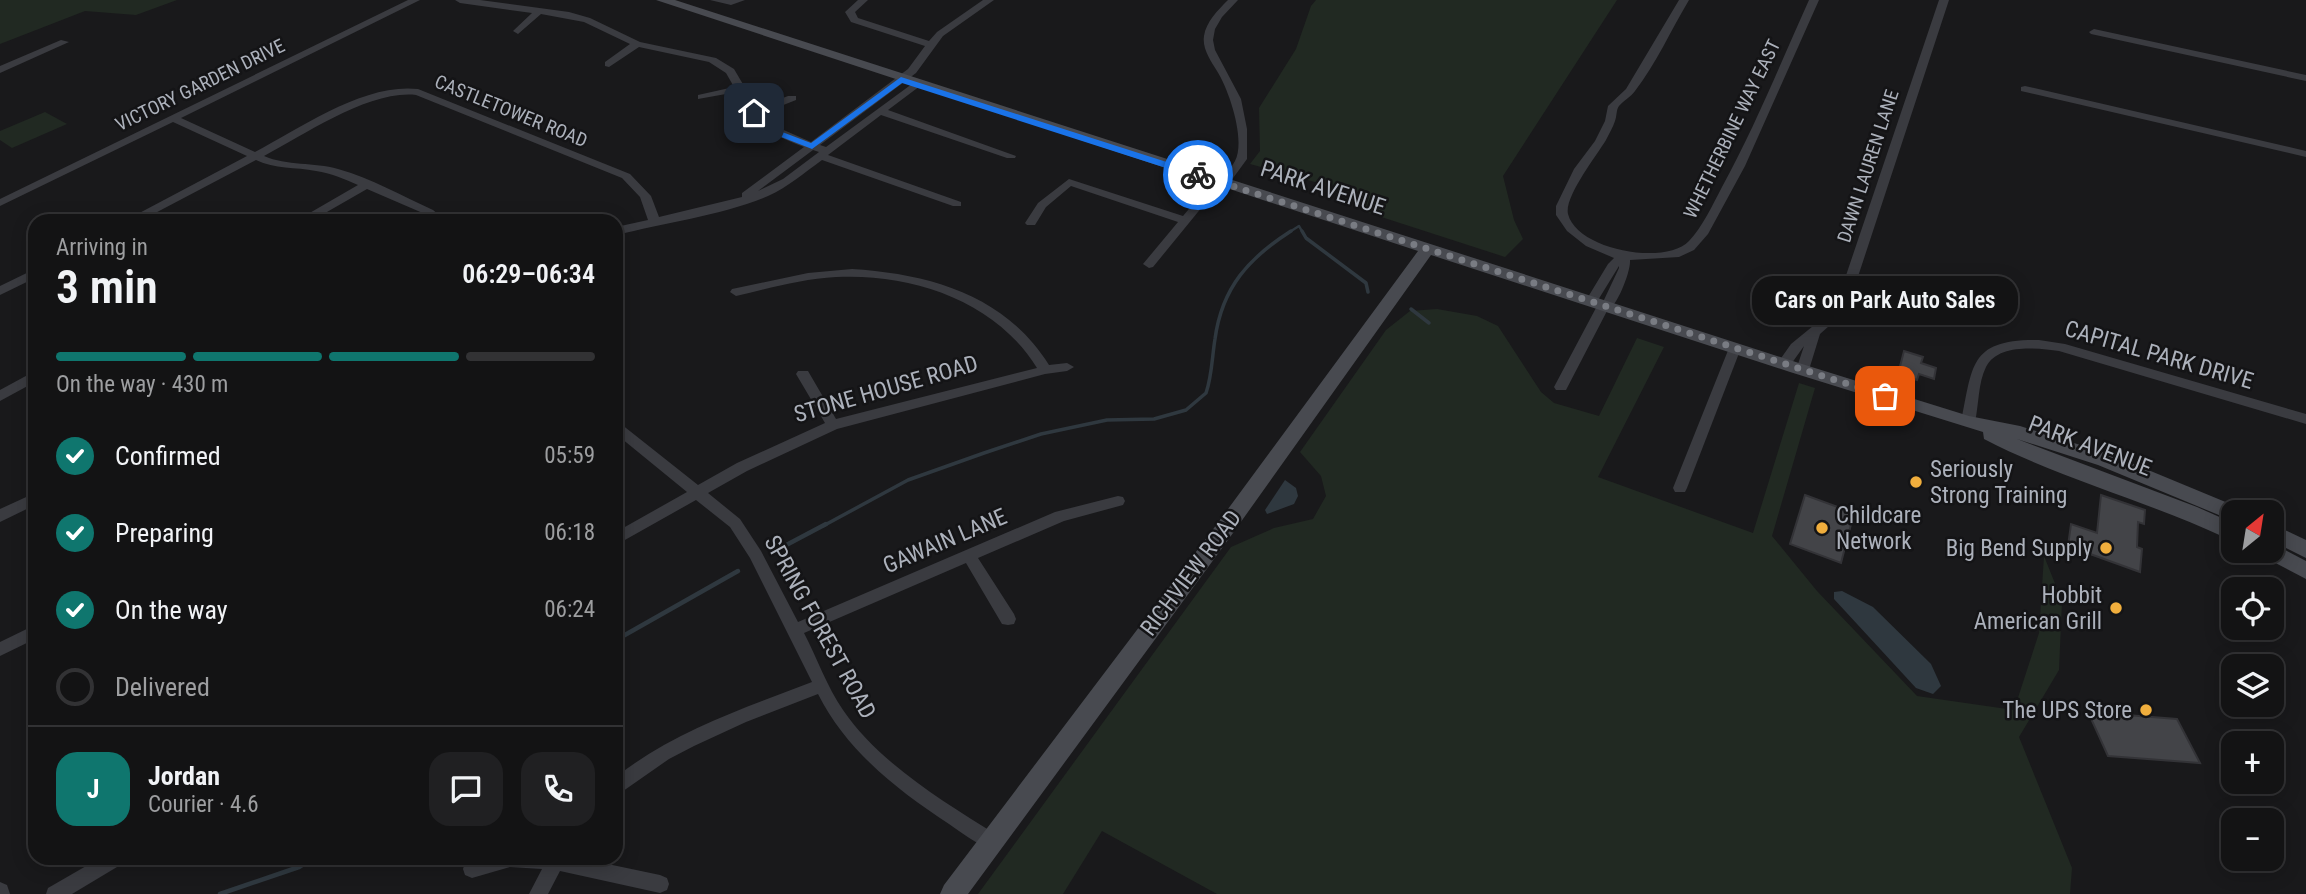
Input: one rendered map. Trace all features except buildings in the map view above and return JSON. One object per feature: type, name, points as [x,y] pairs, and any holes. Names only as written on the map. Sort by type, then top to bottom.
[{"type":"main road","name":"PARK AVENUE","points":[[662,0],[1784,364],[1968,422],[2020,433],[2161,481],[2221,508]]},
{"type":"main road","name":"RICHVIEW ROAD","points":[[953,894],[1221,534],[1427,250]]},
{"type":"main road","name":"PARK AVENUE","points":[[1968,422],[2020,449],[2190,512],[2221,526]]},
{"type":"main road","points":[[2050,443],[2070,466]]},
{"type":"main road","points":[[2284,538],[2306,550]]},
{"type":"main road","points":[[2284,558],[2306,571]]},
{"type":"street","name":"VICTORY GARDEN DRIVE","points":[[0,202],[415,0]]},
{"type":"street","points":[[460,0],[540,10],[587,20],[637,44],[712,60],[730,71],[754,113],[774,131],[812,146],[823,154],[957,204]]},
{"type":"street","points":[[716,0],[739,1]]},
{"type":"street","points":[[863,0],[850,12],[854,20],[931,45]]},
{"type":"street","points":[[623,229],[739,202],[787,181],[880,111],[908,82],[940,34],[989,0]]},
{"type":"street","points":[[1149,264],[1219,181],[1242,159],[1237,102],[1209,50],[1209,32],[1219,14],[1234,0]]},
{"type":"street","points":[[1561,387],[1600,305],[1625,268],[1624,256],[1602,250],[1582,238],[1565,222],[1562,206],[1580,169],[1600,141],[1610,121],[1613,106],[1630,91],[1685,0]]},
{"type":"street","name":"WHETHERBINE WAY EAST","points":[[1624,256],[1665,255],[1685,251],[1704,231],[1739,166],[1814,0]]},
{"type":"street","name":"DAWN LAUREN LANE","points":[[1784,364],[1791,349],[1830,323],[1841,310],[1944,0]]},
{"type":"street","points":[[518,31],[540,10]]},
{"type":"street","points":[[2094,32],[2306,78]]},
{"type":"street","points":[[0,70],[64,42]]},
{"type":"street","points":[[609,64],[637,44]]},
{"type":"street","points":[[739,202],[832,131],[908,82]]},
{"type":"street","points":[[702,97],[739,89]]},
{"type":"street","points":[[2025,89],[2306,154]]},
{"type":"street","name":"CASTLETOWER ROAD","points":[[145,214],[376,94],[404,90],[418,92],[626,176],[645,196],[655,222]]},
{"type":"street","points":[[754,113],[792,98]]},
{"type":"street","points":[[880,111],[1011,156]]},
{"type":"street","points":[[172,118],[271,163],[316,167],[337,172],[432,214]]},
{"type":"street","points":[[832,131],[846,137]]},
{"type":"street","points":[[1031,223],[1042,205],[1069,182],[1185,220]]},
{"type":"street","points":[[316,214],[367,185]]},
{"type":"street","points":[[736,292],[790,279],[853,273],[913,281],[976,303],[1003,318],[1030,344],[1045,370]]},
{"type":"street","points":[[0,291],[28,277]]},
{"type":"street","points":[[1803,370],[1814,332]]},
{"type":"street","name":"CAPITAL PARK DRIVE","points":[[1968,422],[1979,367],[1985,358],[2005,349],[2032,344],[2060,347],[2306,419]]},
{"type":"street","points":[[1680,488],[1735,348]]},
{"type":"street","name":"STONE HOUSE ROAD","points":[[623,535],[772,451],[833,425],[1045,370],[1067,367]]},
{"type":"street","points":[[803,374],[833,425]]},
{"type":"street","points":[[0,396],[28,380]]},
{"type":"street","name":"SPRING FOREST ROAD","points":[[623,432],[734,523],[749,544],[837,715],[875,760],[931,804],[991,841]]},
{"type":"street","name":"GAWAIN LANE","points":[[793,631],[1060,516],[1118,501]]},
{"type":"street","points":[[0,516],[28,502]]},
{"type":"street","points":[[969,555],[1008,619]]},
{"type":"street","points":[[0,649],[28,635]]},
{"type":"street","points":[[623,782],[655,757],[694,737],[821,686]]},
{"type":"street","points":[[55,894],[104,865]]},
{"type":"street","points":[[472,869],[486,865]]},
{"type":"street","points":[[538,894],[553,865]]},
{"type":"street","points":[[581,865],[660,884]]},
{"type":"shaded area","points":[[0,0],[177,0],[136,15],[85,11],[0,44]]},
{"type":"shaded area","points":[[1316,0],[1617,0],[1503,176],[1514,220],[1523,239],[1505,257],[1369,213],[1322,184],[1250,164],[1260,151],[1259,108],[1296,49],[1311,6]]},
{"type":"shaded area","points":[[45,112],[67,124],[12,148],[0,140],[0,131]]},
{"type":"shaded area","points":[[1437,309],[1477,316],[1498,326],[1541,392],[1554,403],[1599,416],[1637,338],[1664,347],[1598,477],[1753,533],[1799,383],[1815,388],[1772,536],[1817,591],[1917,696],[2014,710],[2039,633],[2044,556],[2062,601],[2059,670],[2019,737],[2072,868],[2070,894],[1217,894],[1102,831],[1063,894],[978,894],[1231,547],[1274,528],[1313,519],[1326,496],[1321,476],[1300,452],[1386,330],[1410,311]]},
{"type":"shaded area","points":[[1285,480],[1296,488],[1298,496],[1294,504],[1267,514],[1265,510]]},
{"type":"shaded area","points":[[1842,591],[1873,607],[1931,664],[1941,686],[1933,694],[1916,688],[1834,599],[1834,592]]},
{"type":"waterway","points":[[1288,233],[1299,226],[1303,233]]},
{"type":"waterway","points":[[1302,231],[1306,238],[1366,283],[1368,292]]},
{"type":"waterway","points":[[823,526],[908,480],[1041,434],[1107,420],[1154,419],[1186,410],[1206,393],[1219,321],[1231,289],[1250,263],[1288,233]]},
{"type":"waterway","points":[[1411,309],[1429,323]]},
{"type":"waterway","points":[[775,551],[826,524]]},
{"type":"waterway","points":[[623,636],[738,571]]},
{"type":"waterway","points":[[220,894],[302,865]]},
{"type":"way so far","points":[[1198,175],[1885,396]]},
{"type":"place","name":"Cars on Park Auto Sales","points":[[1885,396]]},
{"type":"place","name":"Seriously Strong Training","points":[[1916,482]]},
{"type":"place","name":"Childcare Network","points":[[1822,528]]},
{"type":"place","name":"Big Bend Supply","points":[[2106,548]]},
{"type":"place","name":"Hobbit American Grill","points":[[2116,608]]},
{"type":"place","name":"The UPS Store","points":[[2146,710]]},
{"type":"route","points":[[754,113],[774,131],[812,146],[901,80],[1198,175]]}]
